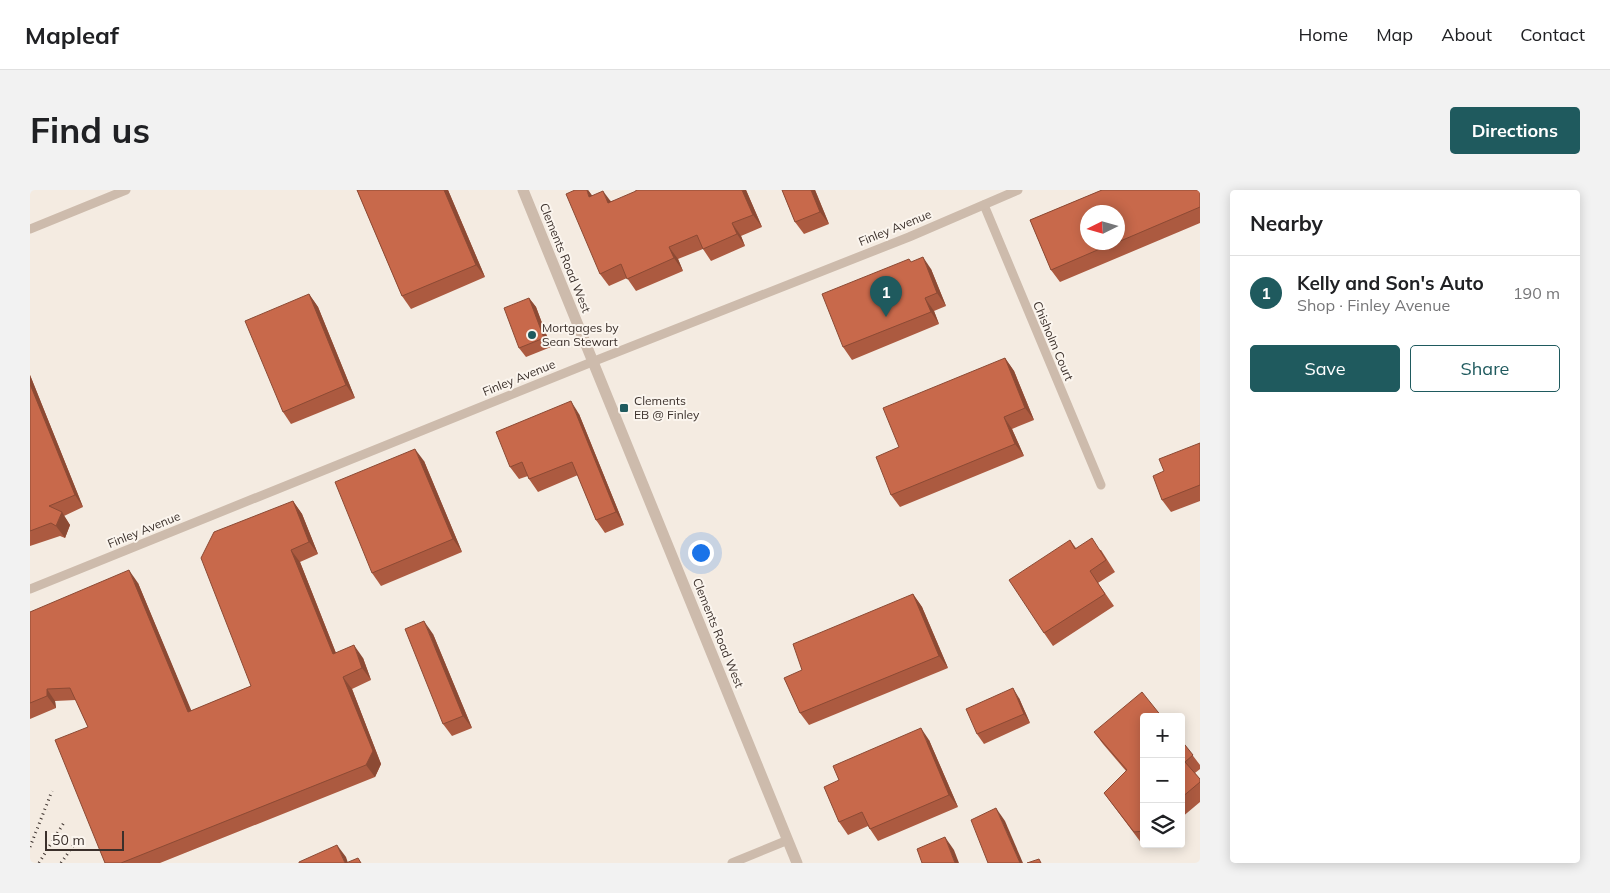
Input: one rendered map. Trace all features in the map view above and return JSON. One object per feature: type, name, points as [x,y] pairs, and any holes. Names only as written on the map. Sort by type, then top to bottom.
[{"type":"street","points":[[30,229],[126,190]]},
{"type":"street","name":"Clements Road West","points":[[523,190],[797,863]]},
{"type":"street","name":"Finley Avenue","points":[[30,589],[1018,190]]},
{"type":"street","name":"Chisholm Court","points":[[984,205],[1101,485]]},
{"type":"street","points":[[732,863],[788,840]]},
{"type":"building","points":[[357,190],[444,190],[476,265],[402,296]]},
{"type":"building","points":[[575,190],[587,190],[589,197],[603,191],[608,203],[636,190],[742,190],[753,215],[732,223],[737,234],[703,249],[697,235],[669,247],[674,258],[627,279],[621,264],[600,274],[566,194]]},
{"type":"building","points":[[782,190],[811,190],[820,212],[795,222]]},
{"type":"building","points":[[1102,190],[1200,190],[1200,207],[1125,239],[1125,205],[1080,205],[1080,250],[1097,250],[1051,270],[1030,220]]},
{"type":"building","points":[[923,257],[937,293],[925,298],[931,312],[843,347],[822,294],[909,259],[911,262]]},
{"type":"building","points":[[309,294],[346,385],[283,412],[245,321]]},
{"type":"building","points":[[529,298],[544,338],[519,348],[504,308]]},
{"type":"building","points":[[1005,358],[1025,408],[1004,417],[1015,444],[891,495],[876,457],[899,447],[883,408]]},
{"type":"building","points":[[30,384],[75,495],[49,506],[62,512],[56,526],[51,523],[30,531]]},
{"type":"building","points":[[571,401],[616,512],[596,520],[572,462],[529,479],[522,462],[510,467],[496,432]]},
{"type":"building","points":[[1200,443],[1200,485],[1162,500],[1153,476],[1164,471],[1159,459]]},
{"type":"building","points":[[415,449],[453,539],[372,573],[335,482]]},
{"type":"building","points":[[293,501],[309,542],[291,550],[333,654],[354,645],[362,668],[343,677],[373,751],[366,765],[121,863],[105,863],[55,740],[88,727],[70,688],[47,689],[47,696],[30,703],[30,612],[129,570],[188,712],[251,686],[201,558],[214,532]]},
{"type":"building","points":[[1092,538],[1106,560],[1090,571],[1105,594],[1044,633],[1009,580],[1070,540],[1075,549]]},
{"type":"building","points":[[913,594],[939,656],[800,713],[784,678],[802,670],[793,644]]},
{"type":"building","points":[[424,621],[463,716],[443,724],[405,629]]},
{"type":"building","points":[[1013,688],[1024,714],[977,734],[966,709]]},
{"type":"building","points":[[1142,692],[1159,713],[1140,713],[1140,831],[1134,832],[1104,793],[1127,770],[1094,732]]},
{"type":"building","points":[[921,728],[949,795],[870,829],[862,812],[839,822],[824,787],[839,780],[833,766]]},
{"type":"building","points":[[1185,745],[1193,755],[1185,762]]},
{"type":"building","points":[[1185,762],[1200,779],[1200,782],[1185,795]]},
{"type":"building","points":[[996,808],[1020,863],[988,863],[971,820]]},
{"type":"building","points":[[945,837],[955,863],[922,863],[917,849]]},
{"type":"building","points":[[337,845],[345,863],[299,863],[299,862]]},
{"type":"building","points":[[358,858],[361,863],[346,863]]},
{"type":"building","points":[[1039,859],[1041,863],[1027,863]]},
{"type":"railway","points":[[30,847],[52,791]]},
{"type":"railway","points":[[39,863],[65,821]]},
{"type":"railway","points":[[61,863],[75,843]]},
{"type":"place","name":"Kelly and Son's Auto","points":[[886,317]]},
{"type":"place","name":"Mortgages by Sean Stewart","points":[[532,335]]},
{"type":"place","name":"Clements EB @ Finley","points":[[624,408]]}]
